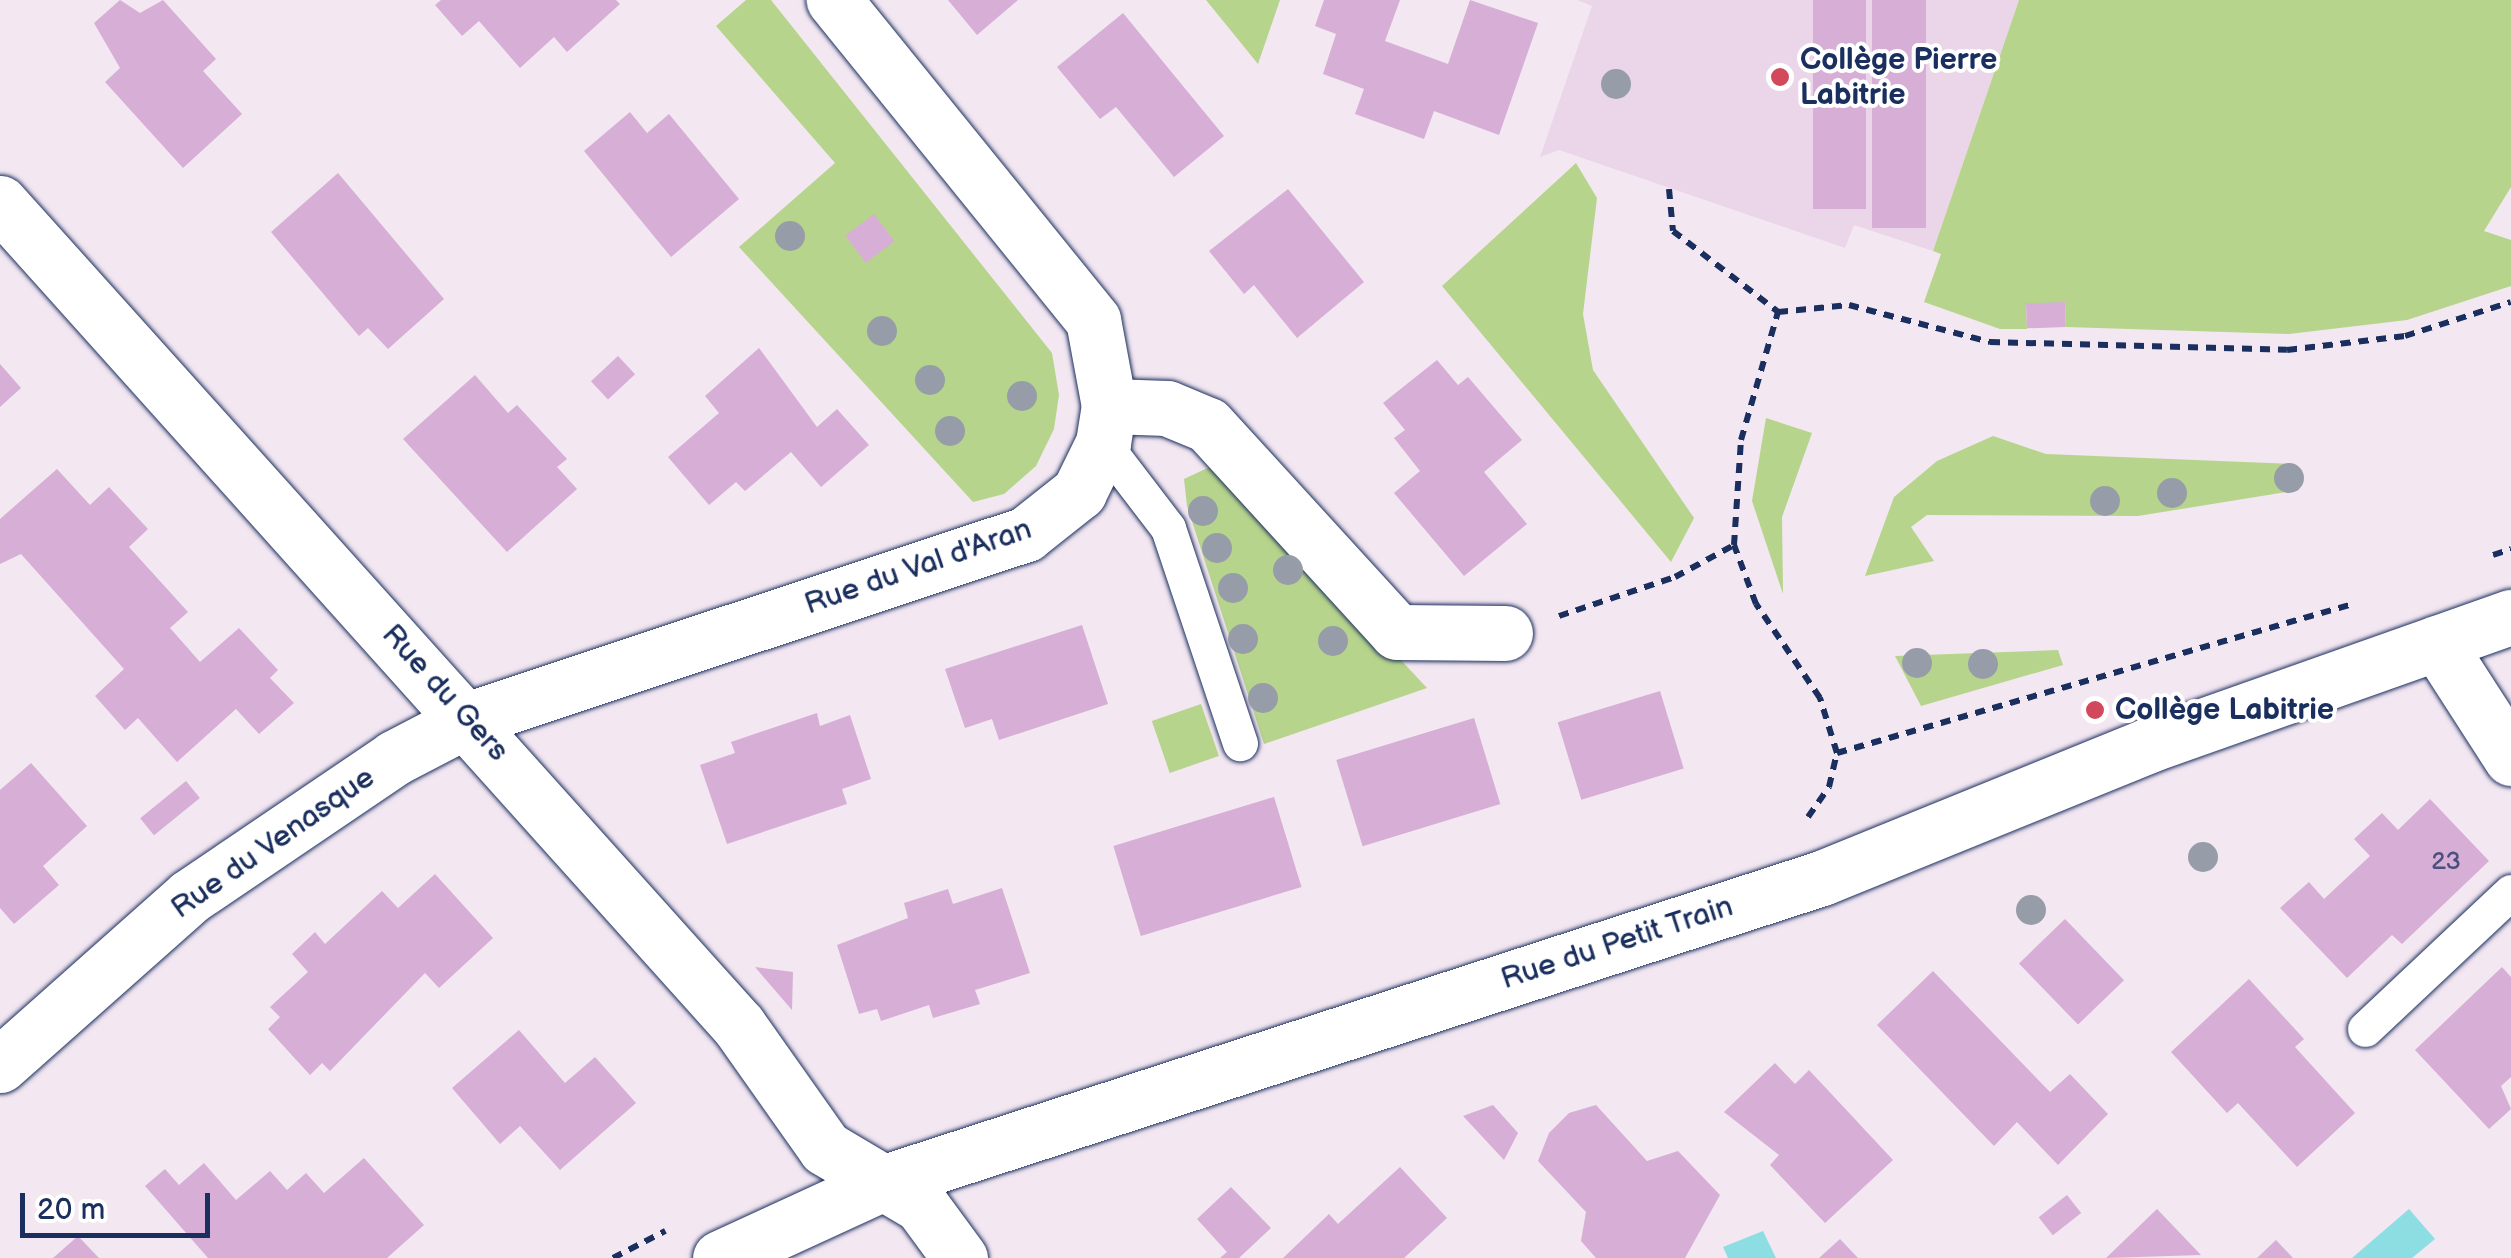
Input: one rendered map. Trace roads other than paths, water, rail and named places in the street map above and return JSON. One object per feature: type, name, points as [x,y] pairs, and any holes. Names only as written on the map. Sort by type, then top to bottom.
[{"type":"street","points":[[834,0],[1083,299],[1106,360],[1106,425],[1167,408],[1208,425],[1397,632],[1505,633]]},
{"type":"street","name":"Rue du Gers","points":[[0,203],[470,719],[740,1026],[825,1148],[921,1205],[960,1258]]},
{"type":"street","name":"Rue du Val d'Aran","points":[[470,719],[1026,534],[1079,492],[1106,425]]},
{"type":"street","name":"Rue du Petit Train","points":[[720,1258],[885,1182],[1822,878],[2131,751],[2511,617]]},
{"type":"street","points":[[2437,643],[2476,714],[2511,758]]},
{"type":"street","name":"Rue du Venasque","points":[[0,1065],[256,848],[470,719]]},
{"type":"lane","points":[[1106,425],[1168,528],[1240,742]]},
{"type":"lane","points":[[2364,1029],[2511,892]]},
{"type":"water","points":[[2409,1209],[2435,1239],[2412,1258],[2352,1258]]},
{"type":"water","points":[[1763,1231],[1776,1258],[1728,1258],[1723,1247]]},
{"type":"place","name":"Collège Pierre Labitrie","points":[[1780,77]]},
{"type":"place","name":"Collège Labitrie","points":[[2095,710]]}]
